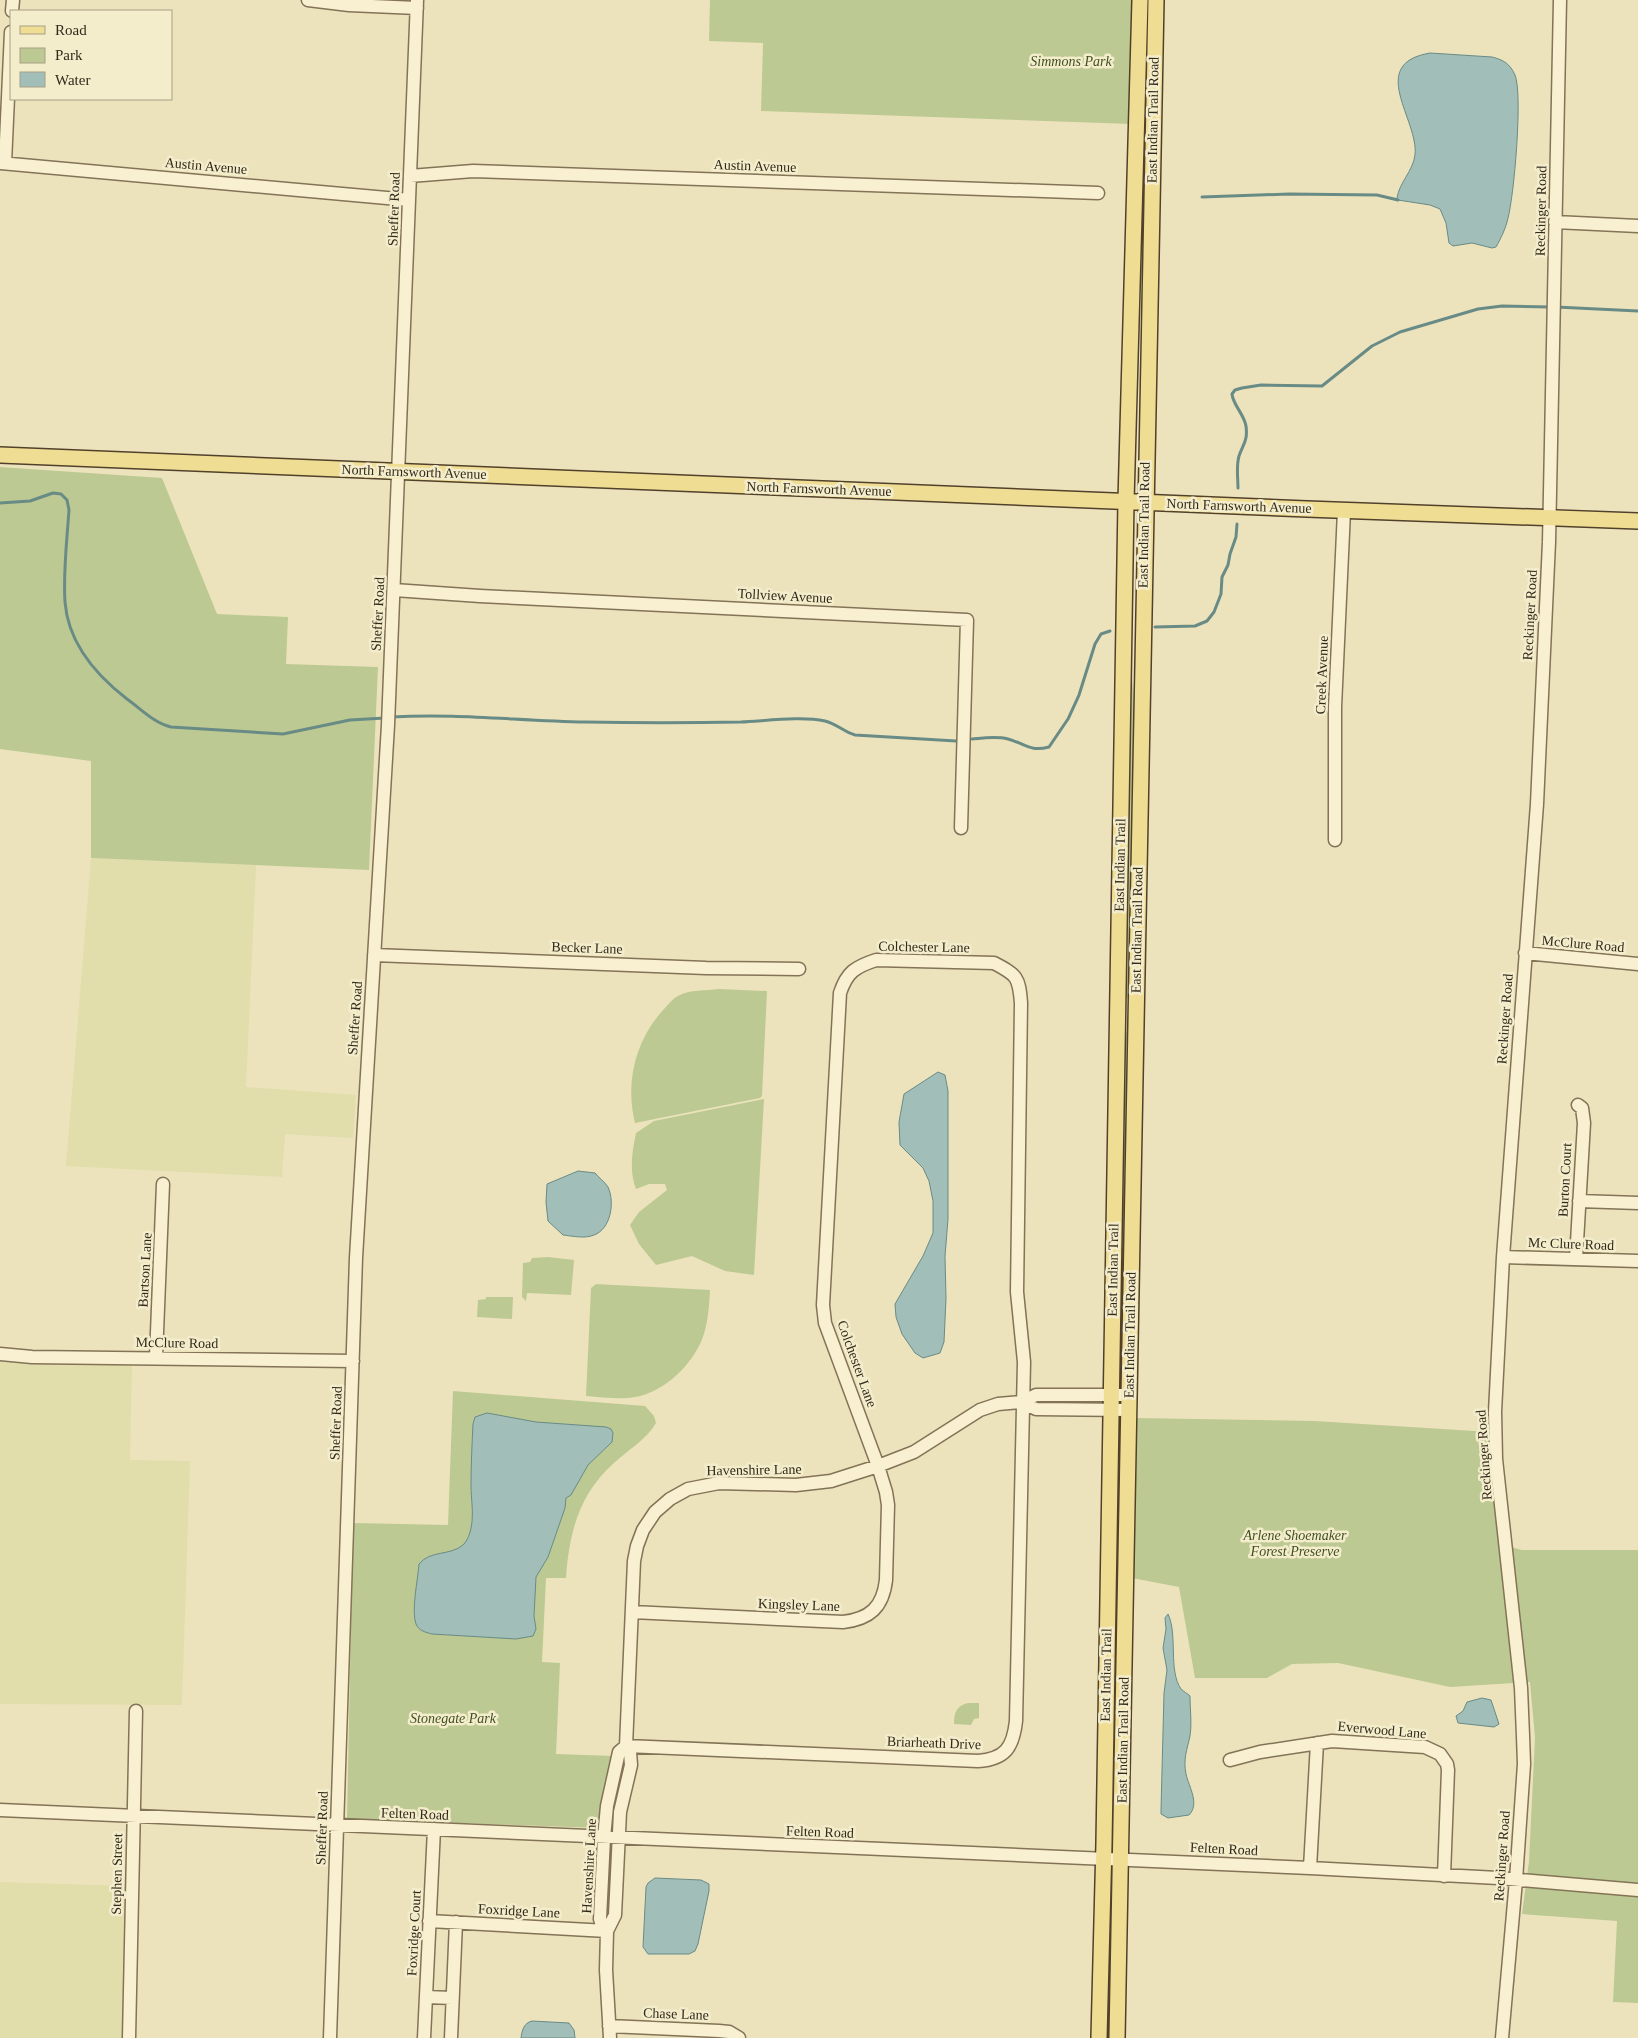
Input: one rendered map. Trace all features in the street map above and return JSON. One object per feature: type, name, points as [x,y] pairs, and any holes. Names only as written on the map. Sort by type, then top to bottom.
[{"type":"main road","name":"East Indian Trail Road","points":[[1126,501],[1140,0]]},
{"type":"main road","name":"East Indian Trail Road","points":[[1121,1860],[1144,502],[1156,0]]},
{"type":"main road","name":"North Farnsworth Avenue","points":[[0,455],[1344,511],[1638,521]]},
{"type":"main road","name":"East Indian Trail","points":[[1099,2038],[1126,501]]},
{"type":"main road","points":[[1118,1014],[1136,1014]]},
{"type":"main road","points":[[1117,2038],[1121,1860]]},
{"type":"street","points":[[308,0],[349,5],[417,4]]},
{"type":"street","name":"Reckinger Road","points":[[1502,2038],[1524,1764],[1523,1718],[1495,1436],[1503,1257],[1536,804],[1550,518],[1560,0]]},
{"type":"street","name":"Sheffer Road","points":[[330,2038],[356,1258],[389,710],[417,4]]},
{"type":"street","points":[[3,163],[10,48]]},
{"type":"street","name":"Austin Avenue","points":[[3,163],[409,200]]},
{"type":"street","name":"Austin Avenue","points":[[410,176],[474,171],[1098,193]]},
{"type":"street","points":[[1555,222],[1638,226]]},
{"type":"street","name":"Creek Avenue","points":[[1335,840],[1335,707],[1344,511]]},
{"type":"street","name":"Tollview Avenue","points":[[394,590],[967,620],[961,828]]},
{"type":"street","name":"McClure Road","points":[[1525,953],[1638,964]]},
{"type":"street","name":"Becker Lane","points":[[374,955],[706,968],[798,969]]},
{"type":"street","name":"Colchester Lane","points":[[878,1466],[825,1323],[823,1305],[840,992],[844,980],[861,965],[876,960],[994,963],[1016,976],[1020,988],[1021,1003],[1017,1292],[1024,1362],[1022,1402]]},
{"type":"street","name":"Burton Court","points":[[1576,1259],[1584,1123],[1582,1108],[1578,1104]]},
{"type":"street","name":"Bartson Lane","points":[[156,1358],[163,1184]]},
{"type":"street","points":[[1579,1201],[1638,1203]]},
{"type":"street","name":"Mc Clure Road","points":[[1503,1257],[1638,1261]]},
{"type":"street","name":"McClure Road","points":[[0,1354],[32,1357],[353,1361]]},
{"type":"street","name":"Havenshire Lane","points":[[610,2032],[606,1970],[607,1930],[615,1915],[621,1801],[631,1765],[630,1752],[626,1746],[634,1561],[643,1530],[655,1512],[670,1499],[688,1489],[704,1484],[796,1485],[813,1484],[843,1478],[878,1466],[925,1446],[980,1410],[998,1404],[1022,1402],[1036,1395],[1111,1403],[1129,1403]]},
{"type":"street","name":"Briarheath Drive","points":[[626,1746],[978,1761],[989,1760],[1005,1752],[1014,1736],[1016,1721],[1022,1402]]},
{"type":"street","name":"Kingsley Lane","points":[[632,1612],[843,1622],[852,1621],[874,1611],[885,1591],[886,1580],[888,1505],[878,1466]]},
{"type":"street","name":"Stephen Street","points":[[129,2038],[136,1710]]},
{"type":"street","name":"Everwood Lane","points":[[1230,1760],[1260,1752],[1332,1741],[1425,1747],[1440,1754],[1447,1764],[1448,1779],[1444,1876]]},
{"type":"street","points":[[1310,1868],[1317,1742]]},
{"type":"street","name":"Havenshire Lane","points":[[607,1930],[602,1925],[600,1919],[607,1806],[619,1752],[626,1746]]},
{"type":"street","name":"Felten Road","points":[[0,1810],[618,1839],[1310,1868],[1516,1880],[1638,1890]]},
{"type":"street","name":"Foxridge Court","points":[[424,2038],[434,1829]]},
{"type":"street","name":"Foxridge Lane","points":[[430,1921],[607,1930]]},
{"type":"street","points":[[451,2038],[456,1922]]},
{"type":"street","points":[[426,1997],[452,1998]]},
{"type":"street","name":"Chase Lane","points":[[610,2032],[719,2030],[729,2032],[739,2038]]},
{"type":"shaded area","points":[[91,858],[256,865],[246,1087],[356,1095],[353,1138],[285,1134],[282,1177],[66,1166]]},
{"type":"shaded area","points":[[0,1359],[51,1363],[132,1365],[130,1460],[190,1461],[182,1705],[0,1704]]},
{"type":"shaded area","points":[[0,1882],[129,1886],[125,2038],[0,2038]]},
{"type":"green space","name":"Simmons Park","points":[[710,0],[1135,0],[1131,124],[761,111],[763,43],[709,41]]},
{"type":"green space","points":[[0,467],[162,478],[217,614],[288,617],[286,664],[378,667],[369,870],[91,858],[91,761],[0,749]]},
{"type":"green space","points":[[1130,653],[1135,714],[1131,996],[1127,998],[1125,997]]},
{"type":"green space","points":[[719,989],[767,991],[762,1096],[760,1098],[635,1123],[631,1093],[632,1078],[639,1048],[654,1021],[670,1002],[678,996],[693,991]]},
{"type":"green space","points":[[1125,1032],[1129,1033],[1125,1325],[1122,1325],[1119,1259]]},
{"type":"green space","points":[[764,1099],[754,1275],[725,1271],[692,1256],[656,1265],[639,1244],[630,1225],[639,1212],[667,1190],[665,1184],[649,1184],[636,1189],[632,1168],[632,1154],[636,1133],[654,1121]]},
{"type":"green space","points":[[548,1257],[574,1260],[571,1295],[527,1293],[526,1301],[522,1297],[523,1263],[530,1262],[532,1258]]},
{"type":"green space","points":[[596,1284],[710,1290],[707,1323],[701,1342],[688,1362],[671,1380],[661,1387],[640,1396],[618,1398],[586,1396],[591,1288]]},
{"type":"green space","points":[[486,1297],[513,1297],[512,1319],[477,1317],[478,1300],[486,1299]]},
{"type":"green space","name":"Stonegate Park","points":[[453,1391],[645,1406],[654,1416],[656,1423],[652,1429],[602,1475],[584,1501],[573,1530],[566,1578],[546,1578],[542,1662],[560,1663],[556,1754],[614,1756],[600,1828],[347,1819],[353,1523],[448,1525]]},
{"type":"green space","name":"Arlene Shoemaker Forest Preserve","points":[[1135,1418],[1315,1421],[1490,1432],[1500,1544],[1522,1550],[1638,1550],[1638,2003],[1613,2002],[1617,1921],[1522,1914],[1529,1861],[1535,1738],[1530,1682],[1450,1687],[1338,1663],[1292,1664],[1267,1678],[1195,1678],[1179,1587],[1132,1578]]},
{"type":"green space","points":[[1117,1477],[1121,1548],[1118,1773],[1115,1773],[1111,1708]]},
{"type":"green space","points":[[968,1703],[979,1703],[979,1718],[974,1719],[971,1725],[954,1724],[956,1710]]},
{"type":"water","points":[[1430,53],[1492,57],[1506,63],[1515,75],[1518,123],[1513,189],[1507,222],[1496,247],[1492,248],[1472,243],[1453,246],[1449,243],[1446,223],[1440,209],[1430,205],[1398,200],[1397,198],[1415,155],[1414,141],[1400,95],[1398,81],[1401,69],[1411,59]]},
{"type":"water","points":[[938,1072],[945,1075],[948,1091],[948,1219],[945,1256],[944,1342],[940,1353],[923,1358],[915,1353],[902,1334],[896,1317],[895,1304],[923,1256],[933,1233],[933,1201],[929,1181],[923,1168],[900,1145],[899,1122],[904,1094]]},
{"type":"water","points":[[578,1171],[595,1173],[608,1187],[611,1200],[608,1221],[600,1232],[587,1237],[563,1235],[548,1221],[547,1184]]},
{"type":"water","points":[[487,1413],[536,1422],[606,1427],[611,1429],[613,1433],[612,1442],[588,1465],[571,1495],[566,1498],[565,1508],[548,1557],[536,1577],[534,1616],[536,1629],[533,1636],[516,1639],[432,1634],[422,1631],[416,1624],[415,1618],[414,1603],[419,1564],[429,1557],[452,1551],[463,1545],[469,1534],[472,1517],[473,1424],[475,1417]]},
{"type":"water","points":[[1168,1614],[1171,1622],[1177,1681],[1181,1689],[1190,1696],[1191,1731],[1185,1764],[1194,1806],[1189,1815],[1168,1818],[1161,1814],[1161,1810],[1164,1693],[1167,1670],[1163,1648],[1166,1629],[1165,1618]]},
{"type":"water","points":[[1482,1698],[1491,1700],[1499,1724],[1494,1727],[1458,1723],[1456,1716],[1463,1711],[1467,1702]]},
{"type":"water","points":[[655,1878],[701,1880],[709,1884],[698,1944],[695,1951],[689,1954],[648,1954],[643,1947],[646,1887]]},
{"type":"water","points":[[532,2021],[569,2023],[574,2030],[575,2038],[521,2038],[524,2027]]},
{"type":"waterway","points":[[1202,197],[1289,194],[1377,195],[1398,200]]},
{"type":"waterway","points":[[1238,488],[1238,460],[1246,439],[1246,426],[1234,402],[1232,394],[1235,390],[1261,385],[1322,386],[1372,346],[1400,332],[1478,309],[1502,306],[1550,307]]},
{"type":"waterway","points":[[1556,307],[1638,311]]},
{"type":"waterway","points":[[0,503],[30,501],[53,493],[61,494],[67,500],[69,510],[65,602],[67,617],[72,631],[85,656],[105,679],[127,699],[159,722],[171,727],[283,734],[350,720],[385,718]]},
{"type":"waterway","points":[[1155,627],[1195,626],[1207,621],[1214,612],[1221,594],[1222,577],[1228,565],[1236,537],[1237,524]]},
{"type":"waterway","points":[[972,739],[990,737],[1008,739],[1037,749],[1049,747],[1068,719],[1079,695],[1095,644],[1101,634],[1110,631]]},
{"type":"waterway","points":[[391,717],[440,716],[644,723],[806,719],[829,722],[855,735],[956,741]]}]
